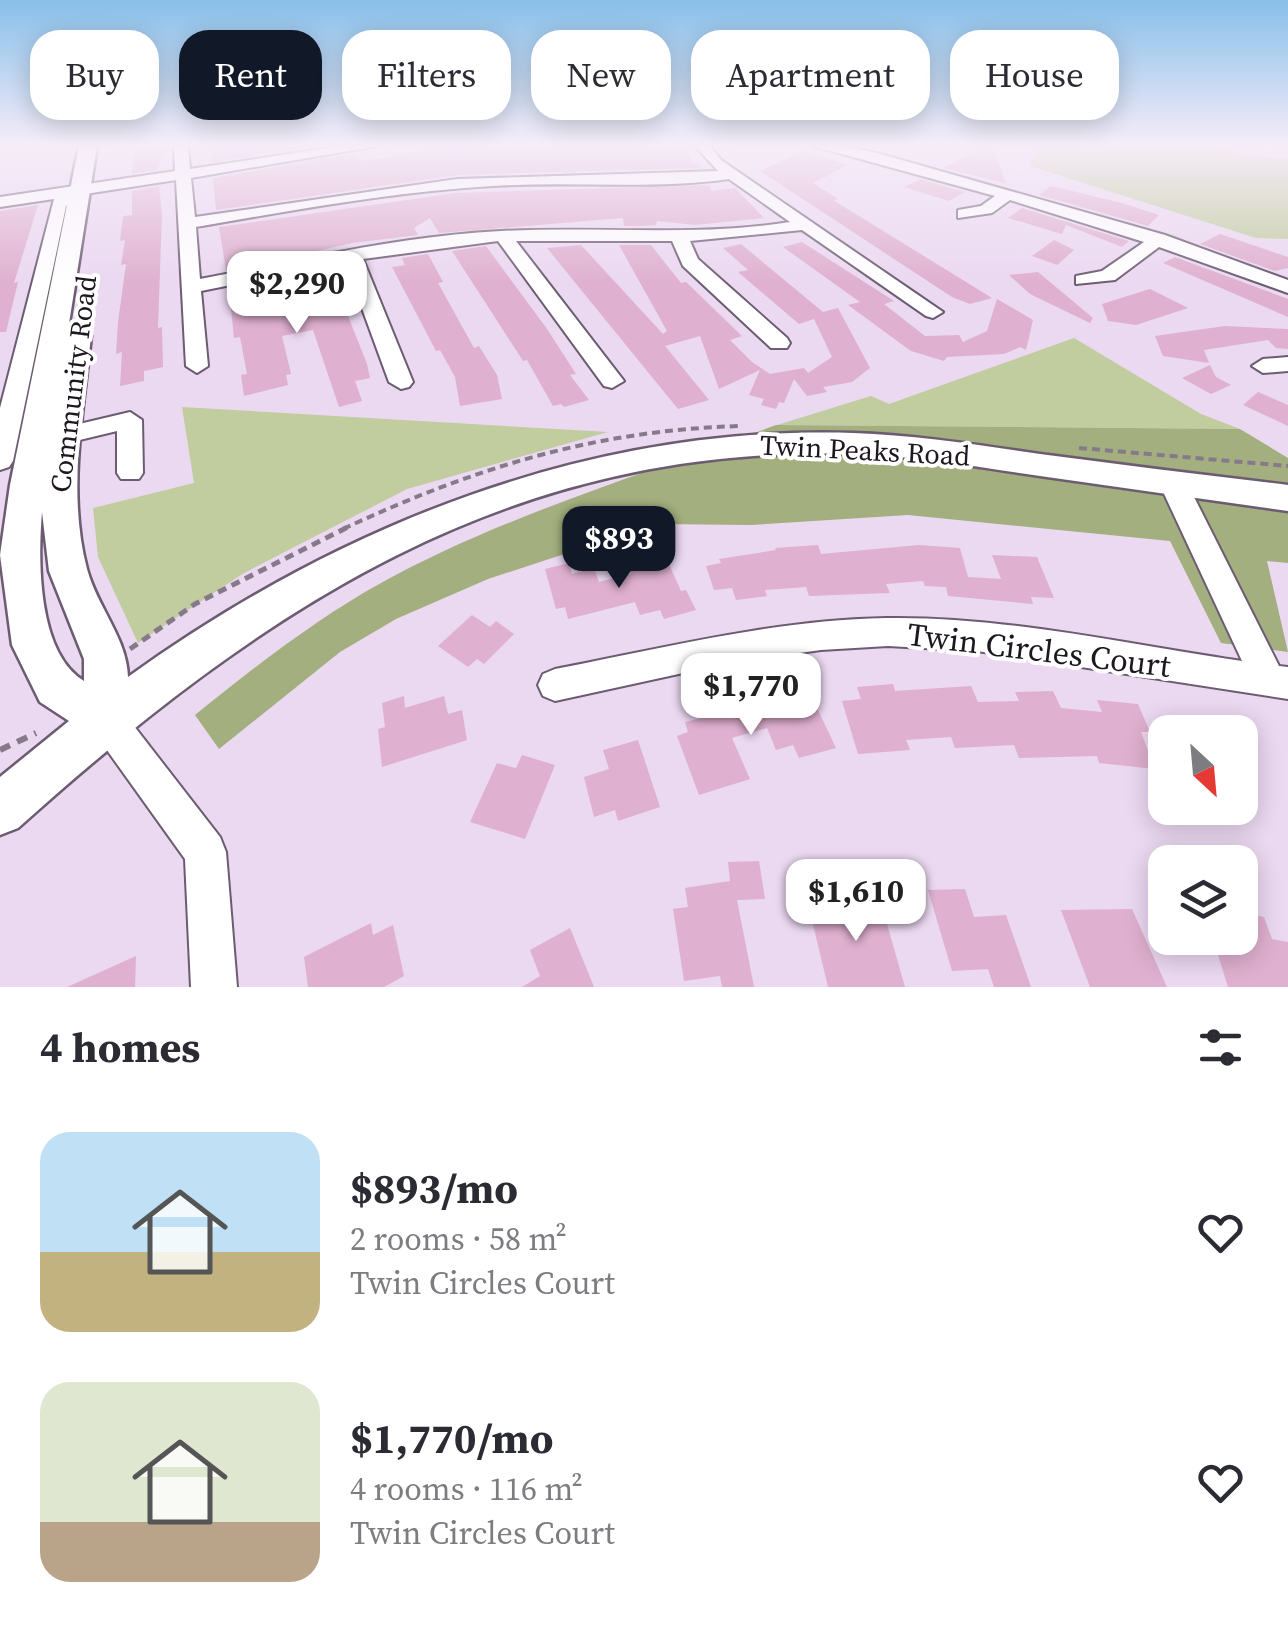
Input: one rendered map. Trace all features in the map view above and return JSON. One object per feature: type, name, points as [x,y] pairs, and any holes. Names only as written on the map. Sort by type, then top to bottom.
[{"type":"main road","name":"Community Road","points":[[89,192],[27,485],[18,564],[33,645],[56,688],[107,720]]},
{"type":"main road","name":"Community Road","points":[[90,192],[58,498],[62,543],[78,599],[106,659],[107,720]]},
{"type":"main road","name":"Twin Peaks Road","points":[[0,810],[160,679],[326,569],[502,492],[638,457],[752,443],[834,442],[927,449],[1288,498]]},
{"type":"street","points":[[0,202],[64,192]]},
{"type":"street","points":[[0,461],[58,206],[62,198],[79,192]]},
{"type":"street","points":[[184,192],[197,366]]},
{"type":"street","points":[[186,224],[381,192]]},
{"type":"street","points":[[759,192],[933,312]]},
{"type":"street","points":[[997,192],[1159,239],[1288,287]]},
{"type":"street","points":[[964,214],[986,210],[1008,195]]},
{"type":"street","points":[[190,288],[352,254],[502,236],[679,236],[806,224]]},
{"type":"street","points":[[502,236],[612,381]]},
{"type":"street","points":[[679,236],[690,262],[778,342]]},
{"type":"street","points":[[1083,280],[1108,276],[1159,239]]},
{"type":"street","points":[[352,254],[401,382]]},
{"type":"street","points":[[1263,366],[1288,364]]},
{"type":"street","points":[[64,436],[130,420],[130,473]]},
{"type":"street","points":[[1172,483],[1278,682]]},
{"type":"street","name":"Twin Circles Court","points":[[554,685],[728,648],[888,632],[977,637],[1278,682]]},
{"type":"street","points":[[107,720],[206,852],[214,987]]},
{"type":"path","points":[[106,670],[145,634],[230,586],[364,516],[464,475],[576,444],[650,429],[748,426]]},
{"type":"path","points":[[1068,446],[1288,466]]},
{"type":"path","points":[[0,750],[36,733],[12,755]]},
{"type":"green space","points":[[1112,192],[1288,192],[1288,239],[1256,238]]},
{"type":"green space","points":[[1074,338],[1201,414],[1240,429],[777,425],[871,396],[889,404]]},
{"type":"green space","points":[[182,407],[608,432],[407,489],[244,573],[138,643],[98,557],[93,508],[194,483]]},
{"type":"green space","points":[[776,425],[1240,429],[1288,458],[1288,563],[1267,561],[1288,652],[1221,643],[1170,541],[908,515],[752,525],[656,524],[488,579],[396,619],[340,652],[219,749],[195,715],[334,612],[428,559],[576,497]]},
{"type":"building","points":[[132,192],[160,192],[158,328],[162,327],[163,367],[144,371],[144,381],[120,386],[122,352],[116,354],[126,264],[121,265],[125,240],[120,241],[123,216],[132,215]]},
{"type":"building","points":[[214,192],[340,192],[216,210]]},
{"type":"building","points":[[739,192],[764,218],[695,225],[657,221],[656,225],[624,226],[623,218],[439,233],[430,218],[414,228],[418,235],[352,243],[295,256],[294,253],[226,270],[219,227],[455,193]]},
{"type":"building","points":[[792,192],[827,192],[838,199],[833,200],[992,298],[970,304],[952,297]]},
{"type":"building","points":[[920,192],[965,192],[949,201]]},
{"type":"building","points":[[1076,192],[1159,215],[1148,226],[1039,195]]},
{"type":"building","points":[[38,205],[14,283],[18,282],[6,332],[0,332],[0,211]]},
{"type":"building","points":[[1022,208],[1129,241],[1122,247],[1066,225],[1062,234],[1008,218]]},
{"type":"building","points":[[1220,234],[1288,257],[1288,268],[1275,271],[1200,244]]},
{"type":"building","points":[[1054,240],[1074,250],[1057,265],[1032,256]]},
{"type":"building","points":[[802,242],[894,301],[884,304],[925,336],[959,335],[963,342],[987,331],[997,299],[1033,320],[1026,350],[1020,347],[1004,354],[947,357],[944,361],[911,351],[848,305],[860,302],[783,247]]},
{"type":"building","points":[[741,244],[823,312],[838,308],[870,368],[852,382],[823,387],[827,392],[807,396],[794,379],[784,403],[779,402],[776,409],[761,405],[764,399],[749,395],[760,370],[719,389],[700,336],[665,346],[709,400],[678,409],[547,248],[581,245],[663,334],[667,331],[619,245],[651,245],[681,283],[686,282],[742,336],[730,340],[752,362],[770,374],[804,368],[808,373],[832,357],[814,319],[799,324],[738,272],[748,270],[723,248]]},
{"type":"building","points":[[486,246],[547,329],[576,374],[570,375],[589,400],[553,406],[527,360],[523,361],[452,251]]},
{"type":"building","points":[[428,254],[443,282],[438,283],[474,348],[479,346],[497,375],[502,399],[460,406],[455,377],[440,350],[436,351],[392,267],[405,265],[402,258]]},
{"type":"building","points":[[1175,257],[1288,299],[1288,317],[1163,263]]},
{"type":"building","points":[[319,271],[323,280],[333,278],[367,364],[370,378],[355,381],[362,401],[339,407],[313,330],[282,336],[291,374],[286,375],[288,385],[244,396],[241,375],[247,374],[240,337],[234,338],[229,289],[270,281],[274,302],[307,294],[301,275]]},
{"type":"building","points":[[1038,272],[1093,318],[1090,323],[1030,294],[1009,275]]},
{"type":"building","points":[[1150,289],[1188,308],[1136,325],[1108,321],[1102,304]]},
{"type":"building","points":[[1225,326],[1288,329],[1288,349],[1276,348],[1268,340],[1204,350],[1209,363],[1163,356],[1155,336]]},
{"type":"building","points":[[1210,365],[1216,377],[1231,385],[1211,394],[1182,378]]},
{"type":"building","points":[[1258,392],[1288,405],[1288,426],[1243,405]]},
{"type":"building","points":[[818,545],[821,554],[919,545],[960,548],[968,577],[1001,579],[992,555],[1037,557],[1054,598],[1031,597],[1033,604],[948,596],[946,587],[925,586],[923,581],[886,584],[890,593],[809,596],[806,587],[765,590],[767,596],[736,600],[732,588],[714,590],[706,566],[721,563],[719,559],[775,548]]},
{"type":"building","points":[[641,557],[646,568],[668,562],[681,591],[686,590],[696,610],[664,619],[660,610],[640,615],[635,602],[568,619],[565,607],[556,609],[545,569],[569,563],[572,574],[594,568],[599,582],[631,574],[626,561]]},
{"type":"building","points":[[472,615],[490,627],[496,621],[514,634],[484,664],[477,659],[468,667],[438,646]]},
{"type":"building","points":[[893,684],[895,691],[971,686],[978,702],[1019,701],[1015,692],[1053,691],[1061,708],[1102,712],[1097,700],[1138,704],[1148,727],[1148,732],[1141,732],[1148,750],[1148,768],[1099,763],[1097,756],[1019,758],[1014,745],[955,748],[951,737],[906,740],[910,750],[858,754],[842,701],[861,699],[857,687]]},
{"type":"building","points":[[809,691],[836,748],[799,758],[793,745],[776,750],[767,728],[732,738],[750,779],[699,795],[677,736],[688,732],[685,722]]},
{"type":"building","points":[[404,696],[405,708],[444,696],[448,714],[462,710],[467,740],[382,767],[378,729],[385,727],[382,703]]},
{"type":"building","points":[[638,740],[660,807],[618,821],[615,810],[594,817],[584,777],[609,769],[603,750]]},
{"type":"building","points":[[522,755],[555,765],[525,839],[470,822],[497,763],[516,768]]},
{"type":"building","points":[[759,861],[765,899],[737,900],[754,987],[722,987],[720,976],[684,981],[673,909],[688,907],[685,888],[730,881],[728,862]]},
{"type":"building","points":[[868,888],[875,910],[883,910],[905,987],[828,987],[810,912],[841,908],[836,891]]},
{"type":"building","points":[[965,889],[974,917],[1006,915],[1031,987],[994,987],[988,969],[952,971],[928,890]]},
{"type":"building","points":[[1132,909],[1148,945],[1148,955],[1153,955],[1167,987],[1090,987],[1061,910]]},
{"type":"building","points":[[1258,916],[1264,917],[1272,939],[1288,942],[1288,987],[1228,987],[1218,955],[1258,955]]},
{"type":"building","points":[[371,923],[373,935],[393,925],[404,976],[384,987],[308,987],[304,957]]},
{"type":"building","points":[[570,928],[594,987],[522,987],[540,976],[530,950]]},
{"type":"building","points":[[136,956],[135,987],[67,987]]}]
